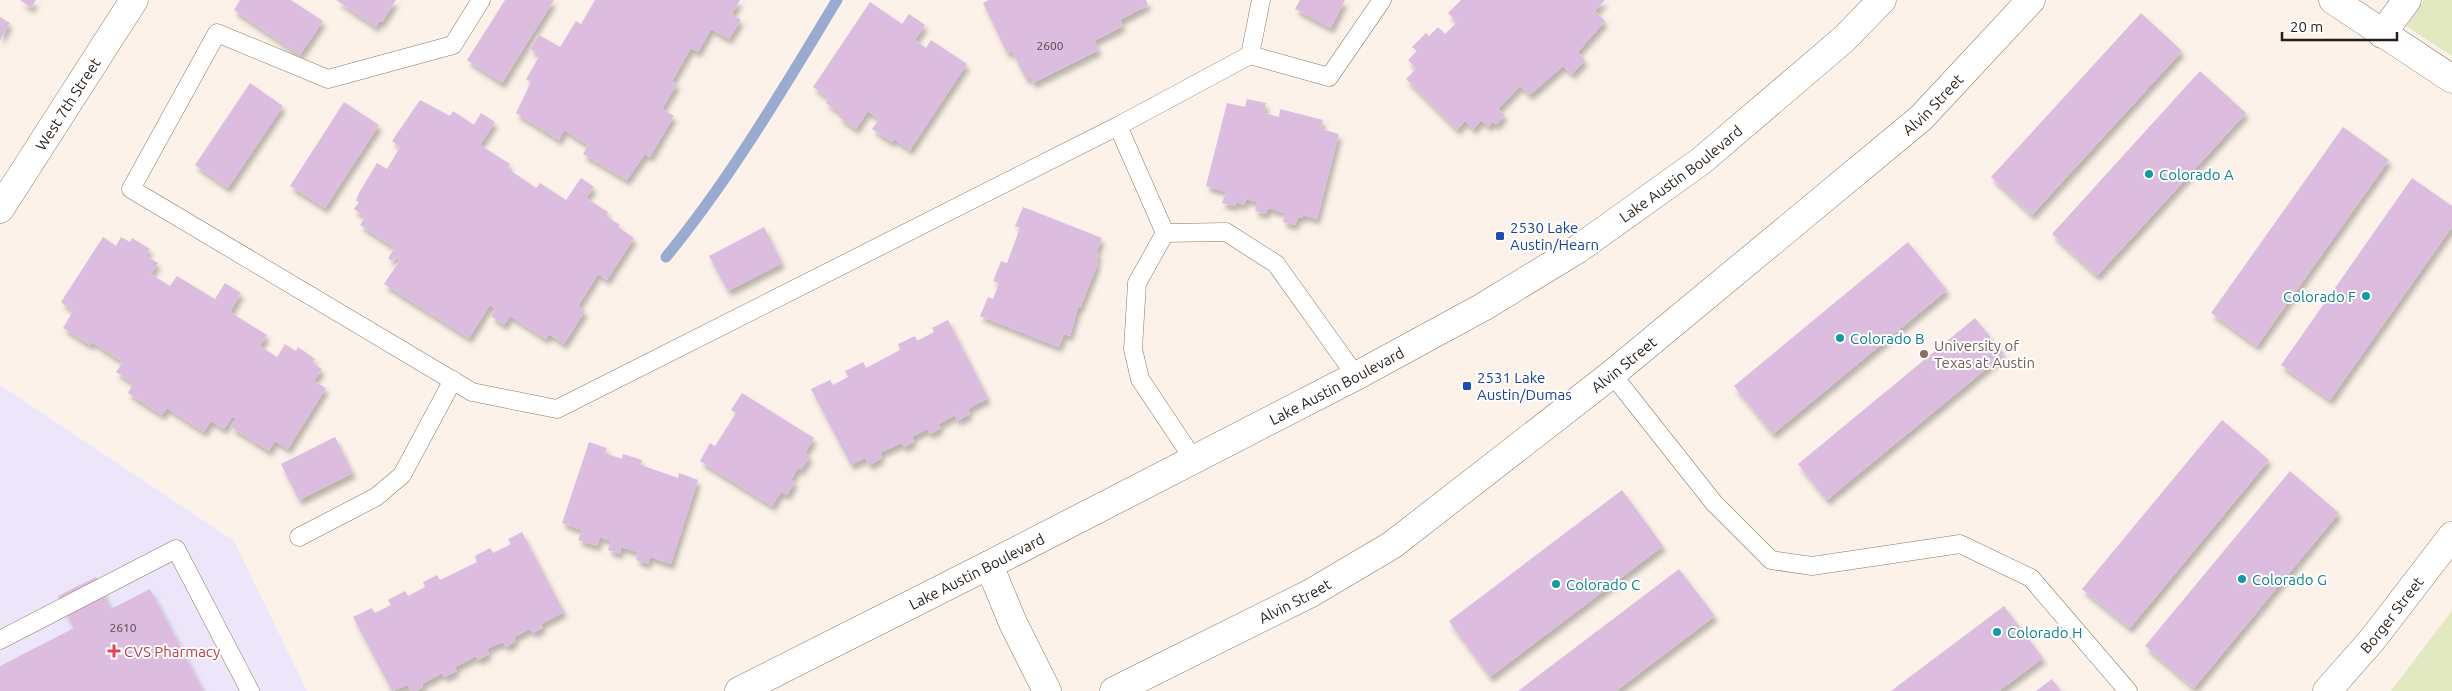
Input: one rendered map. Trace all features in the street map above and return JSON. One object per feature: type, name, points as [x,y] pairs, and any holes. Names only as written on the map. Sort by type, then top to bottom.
[{"type":"street","name":"West 7th Street","points":[[0,208],[134,0]]},
{"type":"street","name":"Lake Austin Boulevard","points":[[738,691],[989,565],[1356,376],[1578,250],[1701,161],[1844,39],[1882,0]]},
{"type":"street","name":"Alvin Street","points":[[1114,691],[1311,593],[1392,545],[1612,374],[1921,118],[2030,0]]},
{"type":"street","points":[[2333,0],[2452,79]]},
{"type":"street","points":[[2382,34],[2406,0]]},
{"type":"street","name":"Borger Street","points":[[2327,691],[2372,640],[2452,536]]},
{"type":"street","points":[[989,565],[1013,623],[1047,691]]},
{"type":"lane","points":[[481,0],[453,45],[328,79],[217,33],[131,189],[472,392],[557,409],[1118,126],[1250,55],[1329,77],[1382,0]]},
{"type":"lane","points":[[1250,55],[1261,0]]},
{"type":"lane","points":[[1118,126],[1164,233]]},
{"type":"lane","points":[[1164,233],[1226,232],[1276,264],[1356,376]]},
{"type":"lane","points":[[1164,233],[1137,283],[1133,349],[1140,378],[1194,460]]},
{"type":"lane","points":[[1612,374],[1714,503],[1771,560],[1812,566],[1960,544],[2031,578],[2128,691]]},
{"type":"lane","points":[[299,537],[376,497],[402,476],[453,380]]},
{"type":"lane","points":[[0,640],[176,549],[250,691]]},
{"type":"shaded area","points":[[0,385],[234,541],[307,691],[0,691]]},
{"type":"green space","points":[[2424,0],[2452,0],[2452,56],[2406,26]]},
{"type":"green space","points":[[2452,610],[2452,691],[2391,691],[2451,612]]},
{"type":"building","points":[[20,0],[36,0],[31,8]]},
{"type":"building","points":[[240,0],[291,0],[323,21],[300,55],[234,10]]},
{"type":"building","points":[[336,0],[396,0],[382,22],[379,21],[376,27]]},
{"type":"building","points":[[505,0],[554,0],[502,83],[467,60]]},
{"type":"building","points":[[595,0],[740,0],[732,14],[741,20],[729,39],[711,29],[698,52],[691,48],[672,81],[677,84],[662,109],[674,116],[650,157],[645,154],[627,180],[583,154],[588,145],[564,130],[559,140],[516,113],[531,82],[526,79],[540,55],[530,49],[539,35],[560,47],[576,21],[581,24]]},
{"type":"building","points":[[988,0],[1146,0],[1148,5],[1120,20],[1123,26],[1094,41],[1099,50],[1033,83],[1030,77],[1026,79],[1012,51],[1007,53],[983,3]]},
{"type":"building","points":[[1300,0],[1345,0],[1331,28],[1295,9]]},
{"type":"building","points":[[1461,0],[1605,0],[1595,11],[1605,21],[1578,52],[1585,60],[1572,74],[1563,66],[1530,95],[1520,86],[1498,109],[1505,115],[1496,125],[1493,122],[1488,127],[1482,120],[1473,129],[1465,121],[1457,130],[1406,79],[1416,69],[1408,60],[1417,51],[1412,47],[1426,33],[1429,36],[1438,27],[1445,34],[1457,22],[1448,13]]},
{"type":"building","points":[[870,2],[902,24],[909,14],[925,25],[915,40],[926,48],[931,40],[967,64],[910,150],[894,139],[892,142],[872,129],[879,119],[868,111],[856,129],[839,117],[841,113],[826,103],[829,98],[813,87]]},
{"type":"building","points":[[2141,13],[2182,51],[2032,215],[1991,177]]},
{"type":"building","points":[[0,17],[10,23],[0,40]]},
{"type":"building","name":"Colorado A","points":[[2200,71],[2246,113],[2097,276],[2052,234]]},
{"type":"building","points":[[250,83],[283,106],[228,188],[195,165]]},
{"type":"building","points":[[1247,99],[1266,103],[1264,113],[1279,117],[1280,109],[1323,120],[1321,129],[1339,134],[1317,219],[1303,215],[1302,218],[1298,217],[1295,225],[1283,222],[1285,213],[1268,208],[1266,214],[1255,211],[1257,202],[1246,199],[1244,205],[1237,202],[1235,206],[1222,203],[1226,192],[1206,186],[1227,103],[1245,107]]},
{"type":"building","points":[[420,100],[450,116],[453,111],[474,125],[481,113],[495,122],[480,145],[510,164],[507,168],[536,188],[540,183],[566,200],[581,178],[594,187],[586,198],[608,212],[606,216],[620,225],[618,227],[634,238],[607,280],[598,274],[578,306],[585,311],[564,344],[549,334],[546,339],[510,316],[504,325],[491,316],[495,309],[490,305],[469,338],[384,284],[400,260],[395,257],[392,261],[388,258],[395,248],[360,225],[365,217],[354,209],[359,202],[356,200],[360,191],[377,163],[387,169],[400,147],[392,141]]},
{"type":"building","points":[[344,102],[379,125],[325,208],[290,186]]},
{"type":"building","name":"Colorado F","points":[[2343,127],[2389,160],[2257,346],[2211,313]]},
{"type":"building","name":"Colorado F","points":[[2412,178],[2452,206],[2452,227],[2330,400],[2281,365]]},
{"type":"building","points":[[1023,207],[1102,238],[1096,253],[1099,254],[1096,262],[1098,263],[1080,308],[1078,308],[1070,336],[1064,334],[1059,347],[980,316],[988,297],[993,299],[999,283],[993,281],[1001,261],[1007,263],[1020,228],[1015,226]]},
{"type":"building","points":[[764,227],[782,263],[728,291],[709,256]]},
{"type":"building","points":[[103,237],[116,246],[121,237],[130,242],[132,238],[150,249],[146,256],[158,263],[151,274],[170,286],[177,276],[215,299],[225,283],[241,293],[230,312],[267,335],[260,346],[277,357],[285,344],[296,351],[298,347],[315,359],[312,363],[322,369],[314,381],[326,388],[288,449],[275,441],[269,451],[231,427],[236,418],[232,417],[224,429],[211,421],[204,432],[167,408],[162,415],[128,393],[133,383],[116,372],[123,362],[92,342],[90,345],[63,328],[73,311],[61,302]]},
{"type":"building","name":"Colorado B","points":[[1908,242],[1947,290],[1773,434],[1734,386]]},
{"type":"building","name":"Colorado B","points":[[1975,318],[2004,354],[1827,500],[1798,464]]},
{"type":"building","points":[[948,320],[988,398],[968,409],[970,414],[957,421],[955,415],[939,424],[941,428],[930,434],[927,429],[912,437],[914,442],[904,447],[901,443],[880,453],[882,458],[869,465],[865,458],[851,465],[811,389],[830,380],[833,385],[848,377],[845,371],[863,362],[866,368],[900,350],[898,344],[915,336],[917,341],[934,332],[932,328]]},
{"type":"building","points":[[742,393],[814,438],[805,453],[810,456],[801,470],[798,468],[791,480],[795,482],[787,495],[781,492],[772,506],[700,461],[710,443],[715,446],[736,413],[731,410]]},
{"type":"building","points":[[2222,420],[2269,460],[2130,628],[2082,589]]},
{"type":"building","points":[[335,437],[353,473],[299,500],[281,464]]},
{"type":"building","points":[[589,442],[607,448],[605,453],[622,459],[623,454],[642,460],[641,465],[678,478],[679,473],[698,480],[671,564],[650,557],[648,564],[636,560],[638,552],[621,547],[620,554],[608,550],[611,541],[600,537],[597,546],[578,540],[582,530],[562,523]]},
{"type":"building","name":"Colorado G","points":[[2290,471],[2339,513],[2194,688],[2145,646]]},
{"type":"building","name":"Colorado C","points":[[1622,490],[1663,546],[1490,677],[1449,621]]},
{"type":"building","points":[[522,532],[564,612],[541,624],[543,628],[533,633],[530,629],[514,637],[516,641],[506,647],[503,642],[487,649],[489,654],[478,660],[476,656],[455,667],[457,671],[444,677],[442,673],[422,684],[423,687],[416,691],[411,691],[408,685],[392,691],[353,617],[372,608],[375,613],[391,605],[388,600],[405,591],[408,596],[425,587],[423,582],[437,575],[440,580],[477,562],[475,556],[490,548],[493,553],[511,544],[508,539]]},
{"type":"building","name":"Colorado C","points":[[1679,569],[1715,616],[1616,691],[1518,691]]},
{"type":"building","name":"CVS Pharmacy","points":[[96,577],[111,609],[150,589],[203,691],[0,691],[0,666],[74,628],[58,596]]},
{"type":"building","name":"Colorado H","points":[[2004,606],[2043,658],[1999,691],[1891,691]]},
{"type":"building","name":"Colorado H","points":[[2052,679],[2061,691],[2036,691]]},
{"type":"waterway","points":[[666,257],[735,164],[837,0]]},
{"type":"place","name":"Colorado A","points":[[2149,174]]},
{"type":"place","name":"2530 Lake Austin/Hearn","points":[[1500,236]]},
{"type":"place","name":"Colorado F","points":[[2366,296]]},
{"type":"place","name":"Colorado B","points":[[1840,338]]},
{"type":"place","name":"University of Texas at Austin","points":[[1924,354]]},
{"type":"place","name":"2531 Lake Austin/Dumas","points":[[1467,386]]},
{"type":"place","name":"Colorado G","points":[[2242,579]]},
{"type":"place","name":"Colorado C","points":[[1556,584]]},
{"type":"place","name":"Colorado H","points":[[1997,632]]},
{"type":"place","name":"CVS Pharmacy","points":[[114,651]]}]
